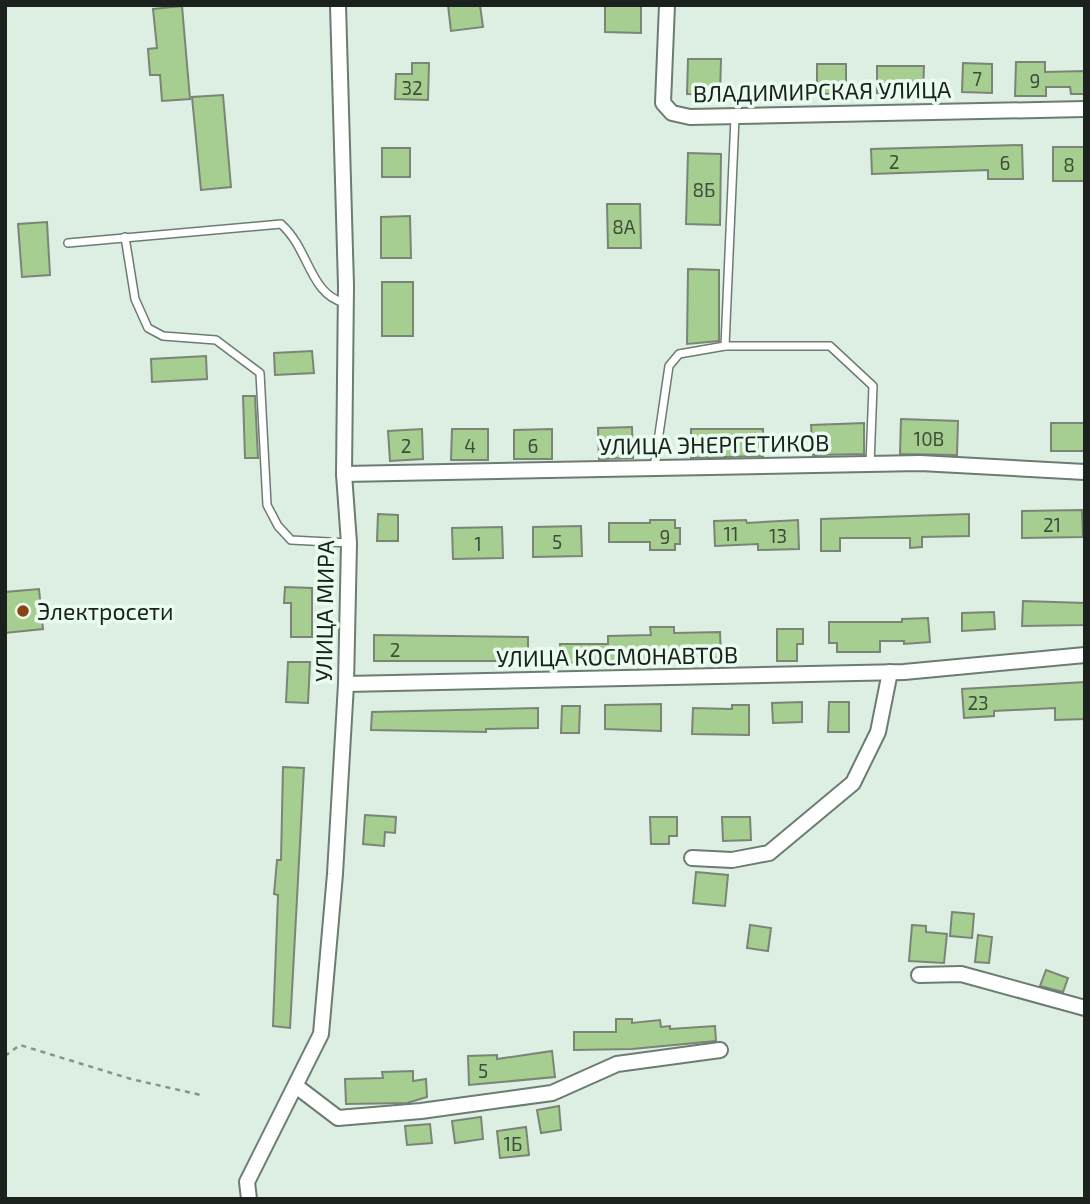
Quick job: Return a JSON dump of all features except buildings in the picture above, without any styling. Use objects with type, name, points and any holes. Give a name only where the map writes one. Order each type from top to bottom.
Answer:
[{"type":"street","name":"УЛИЦА МИРА","points":[[249,1199],[247,1182],[321,1034],[346,684],[349,543],[344,474],[346,303],[338,5]]},
{"type":"street","name":"ВЛАДИМИРСКАЯ УЛИЦА","points":[[667,5],[663,103],[672,113],[690,117],[1085,109]]},
{"type":"street","name":"УЛИЦА ЭНЕРГЕТИКОВ","points":[[344,474],[920,463],[1085,472]]},
{"type":"street","name":"УЛИЦА КОСМОНАВТОВ","points":[[346,684],[890,672],[1085,655]]},
{"type":"street","points":[[692,858],[732,860],[769,853],[853,783],[878,732],[890,672]]},
{"type":"street","points":[[919,975],[961,974],[1085,1007]]},
{"type":"street","points":[[296,1086],[338,1118],[421,1111],[552,1093],[617,1064],[720,1050]]},
{"type":"lane","points":[[725,346],[735,116]]},
{"type":"lane","points":[[68,243],[281,224],[295,236],[322,291],[330,299],[346,303]]},
{"type":"lane","points":[[125,237],[135,299],[148,328],[163,336],[216,340],[260,373],[267,505],[278,526],[290,540],[349,543]]},
{"type":"lane","points":[[654,468],[669,366],[679,354],[725,346],[830,346],[873,386],[870,464]]},
{"type":"path","points":[[5,1056],[20,1045],[131,1079],[201,1095]]},
{"type":"place","name":"Электросети","points":[[23,611]]}]
